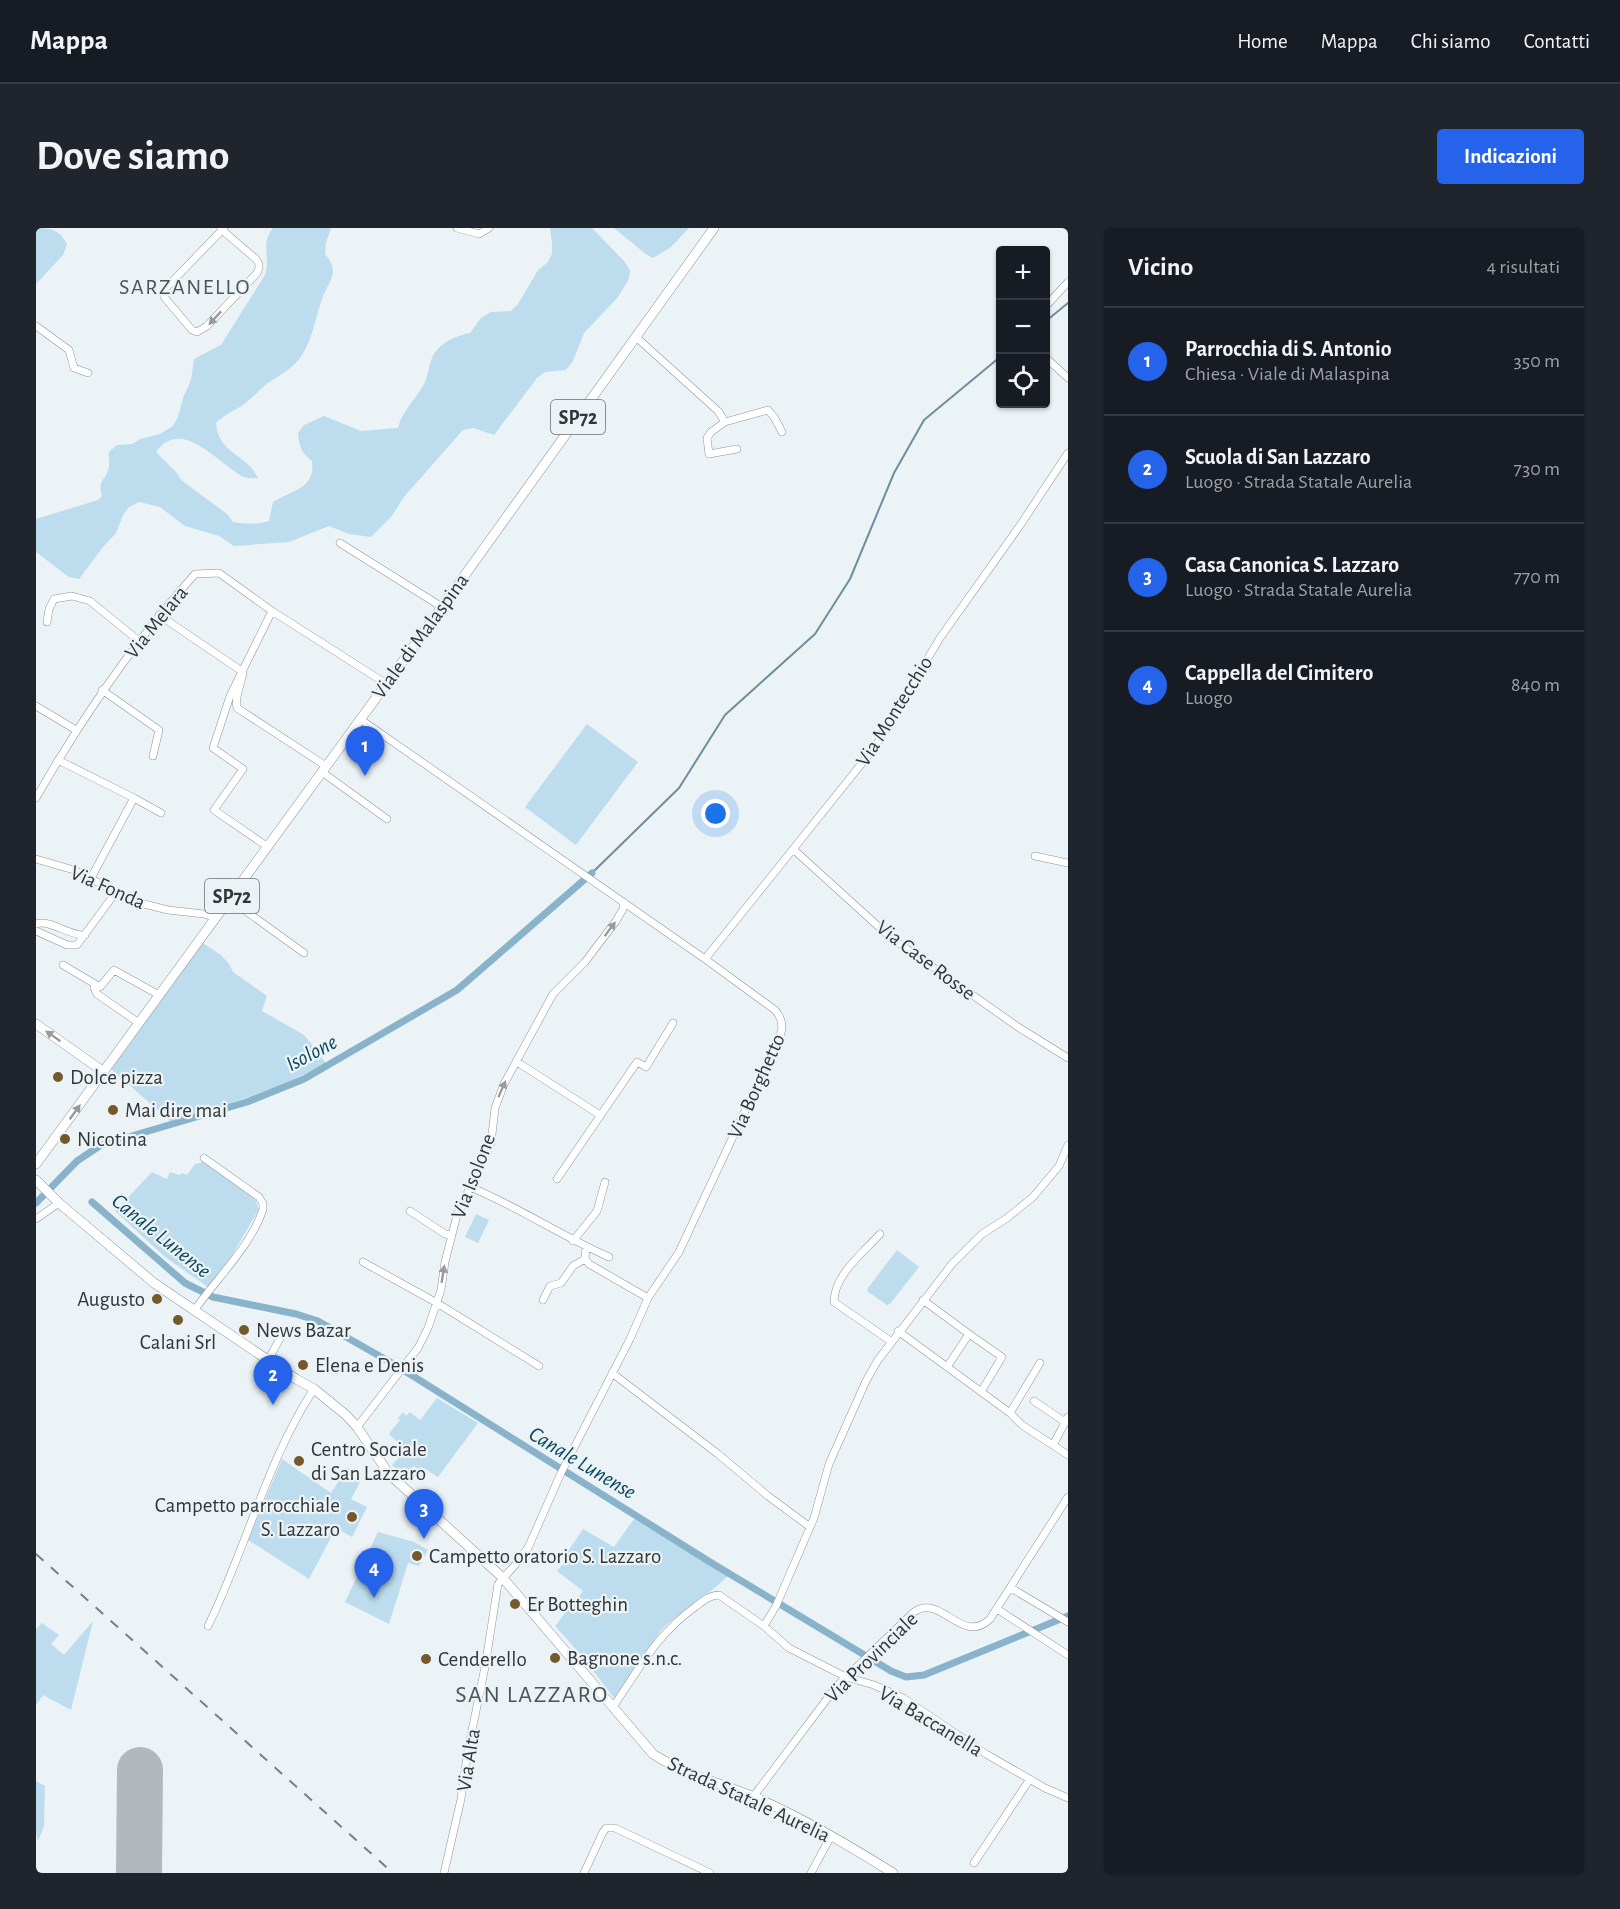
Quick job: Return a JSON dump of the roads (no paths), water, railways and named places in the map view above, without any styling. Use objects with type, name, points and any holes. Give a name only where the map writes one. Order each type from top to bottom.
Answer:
[{"type":"main road","name":"Viale di Malaspina","points":[[104,1072],[714,228]]},
{"type":"main road","points":[[36,1024],[104,1072]]},
{"type":"main road","name":"SP72","points":[[38,1162],[104,1072]]},
{"type":"main road","name":"Strada Statale Aurelia","points":[[36,1180],[153,1283],[333,1403],[357,1427],[389,1474],[502,1577],[653,1754],[672,1766],[753,1797],[831,1836],[893,1873]]},
{"type":"street","points":[[457,228],[479,234],[489,228]]},
{"type":"street","points":[[222,229],[259,263],[259,268],[257,273],[207,326],[197,332],[192,330],[165,298],[165,289],[222,229]]},
{"type":"street","points":[[1050,302],[1068,282]]},
{"type":"street","points":[[36,326],[69,350],[74,368],[88,373]]},
{"type":"street","points":[[636,337],[718,411],[725,422]]},
{"type":"street","points":[[1050,362],[1068,378]]},
{"type":"street","points":[[737,449],[711,456],[706,438],[725,422],[768,410],[782,432]]},
{"type":"street","name":"Via Montecchio","points":[[705,958],[875,747],[940,638],[1068,453]]},
{"type":"street","points":[[340,543],[442,607]]},
{"type":"street","name":"Via Melara","points":[[36,798],[102,690],[159,615],[195,574],[219,573],[272,611],[386,683]]},
{"type":"street","points":[[47,622],[49,609],[54,599],[72,596],[90,601],[139,641]]},
{"type":"street","points":[[268,847],[214,810],[243,769],[213,748],[230,696],[272,611]]},
{"type":"street","points":[[159,615],[243,672]]},
{"type":"street","points":[[243,672],[235,702],[237,708],[324,769],[387,819]]},
{"type":"street","points":[[102,690],[159,730],[153,756]]},
{"type":"street","points":[[36,706],[76,730]]},
{"type":"street","name":"Via Borghetto","points":[[360,719],[705,958],[775,1010],[780,1017],[783,1029],[684,1242],[648,1298],[563,1470],[528,1548],[502,1577]]},
{"type":"street","points":[[58,760],[161,813]]},
{"type":"street","points":[[91,878],[134,798]]},
{"type":"street","name":"Via Case Rosse","points":[[793,849],[890,937],[1018,1027],[1068,1058]]},
{"type":"street","points":[[1035,856],[1068,863]]},
{"type":"street","name":"Via Fonda","points":[[36,860],[74,870],[148,906],[204,914],[216,918]]},
{"type":"street","points":[[36,932],[73,946],[77,945],[116,892]]},
{"type":"street","points":[[230,899],[304,953]]},
{"type":"street","name":"Via Isolone","points":[[357,1427],[418,1348],[428,1328],[437,1302],[457,1215],[491,1143],[498,1098],[504,1084],[553,994],[585,962],[616,921],[624,902]]},
{"type":"street","points":[[36,924],[42,922],[76,935],[85,934]]},
{"type":"street","points":[[63,964],[100,987],[114,970],[159,995]]},
{"type":"street","points":[[96,985],[94,988],[97,994],[139,1023]]},
{"type":"street","points":[[557,1179],[637,1062],[646,1067],[673,1023]]},
{"type":"street","points":[[517,1062],[600,1115]]},
{"type":"street","points":[[613,1707],[657,1641],[671,1626],[711,1596],[716,1594],[725,1597],[764,1626],[778,1603],[810,1527],[834,1453],[866,1381],[878,1360],[952,1263],[982,1234],[1033,1197],[1059,1166],[1068,1145]]},
{"type":"street","points":[[194,1311],[220,1280],[246,1242],[263,1209],[259,1197],[204,1158]]},
{"type":"street","points":[[573,1241],[597,1211],[605,1182]]},
{"type":"street","points":[[470,1187],[573,1241],[609,1257]]},
{"type":"street","points":[[36,1219],[45,1215],[58,1201]]},
{"type":"street","points":[[410,1211],[445,1234],[451,1235]]},
{"type":"street","points":[[880,1234],[838,1281],[834,1291],[834,1302],[892,1342]]},
{"type":"street","points":[[586,1247],[585,1259],[589,1264],[648,1298]]},
{"type":"street","points":[[543,1300],[550,1286],[561,1283],[573,1266],[585,1259]]},
{"type":"street","points":[[363,1262],[437,1302],[539,1366]]},
{"type":"street","points":[[922,1300],[1002,1357],[981,1392]]},
{"type":"street","points":[[898,1331],[1010,1413],[1022,1425],[1068,1455]]},
{"type":"street","points":[[946,1367],[969,1334]]},
{"type":"street","points":[[268,1360],[282,1335]]},
{"type":"street","points":[[1010,1413],[1040,1363]]},
{"type":"street","points":[[612,1373],[810,1527]]},
{"type":"street","points":[[208,1626],[220,1602],[279,1456],[303,1406],[315,1389]]},
{"type":"street","points":[[1034,1401],[1066,1420],[1053,1446]]},
{"type":"street","name":"Via Provinciale","points":[[753,1797],[807,1724],[846,1677],[914,1612],[921,1607],[932,1608],[962,1625],[978,1628],[990,1619],[1068,1497]]},
{"type":"street","name":"Via Alta","points":[[444,1873],[461,1799],[492,1625],[494,1600],[502,1577]]},
{"type":"street","points":[[1011,1588],[1068,1622]]},
{"type":"street","points":[[997,1609],[1068,1655]]},
{"type":"street","name":"Via Baccanella","points":[[764,1626],[789,1648],[846,1677],[874,1685],[903,1698],[986,1754],[1068,1798]]},
{"type":"street","points":[[974,1863],[1030,1779]]},
{"type":"street","points":[[584,1873],[603,1832],[610,1827],[710,1873]]},
{"type":"street","points":[[811,1873],[831,1836]]},
{"type":"waterway","points":[[1050,318],[1068,303]]},
{"type":"waterway","points":[[592,873],[679,788],[725,715],[815,634],[850,579],[894,473],[924,420],[996,360]]},
{"type":"waterway","name":"Isolone","points":[[36,1203],[77,1161],[101,1145],[247,1102],[304,1079],[457,990],[592,873]]},
{"type":"waterway","name":"Canale Lunense","points":[[92,1202],[185,1283],[213,1297],[296,1314],[318,1321],[397,1366],[710,1562],[891,1671],[906,1677],[924,1675],[1068,1616]]},
{"type":"railway","points":[[36,1554],[393,1873]]},
{"type":"place","name":"Parrocchia di S. Antonio","points":[[365,776]]},
{"type":"place","name":"Dolce pizza","points":[[58,1077]]},
{"type":"place","name":"Mai dire mai","points":[[113,1110]]},
{"type":"place","name":"Nicotina","points":[[65,1139]]},
{"type":"place","name":"Augusto","points":[[157,1299]]},
{"type":"place","name":"Calani Srl","points":[[178,1320]]},
{"type":"place","name":"News Bazar","points":[[244,1330]]},
{"type":"place","name":"Elena e Denis","points":[[303,1365]]},
{"type":"place","name":"Scuola di San Lazzaro","points":[[273,1405]]},
{"type":"place","name":"Centro Sociale di San Lazzaro","points":[[299,1461]]},
{"type":"place","name":"Campetto parrocchiale S. Lazzaro","points":[[352,1517]]},
{"type":"place","name":"Casa Canonica S. Lazzaro","points":[[424,1539]]},
{"type":"place","name":"Campetto oratorio S. Lazzaro","points":[[417,1556]]},
{"type":"place","name":"Cappella del Cimitero","points":[[374,1598]]},
{"type":"place","name":"Er Botteghin","points":[[515,1604]]},
{"type":"place","name":"Bagnone s.n.c.","points":[[555,1658]]},
{"type":"place","name":"Cenderello","points":[[426,1659]]},
{"type":"district","name":"SARZANELLO","points":[[185,286]]},
{"type":"district","name":"SAN LAZZARO","points":[[532,1694]]}]
